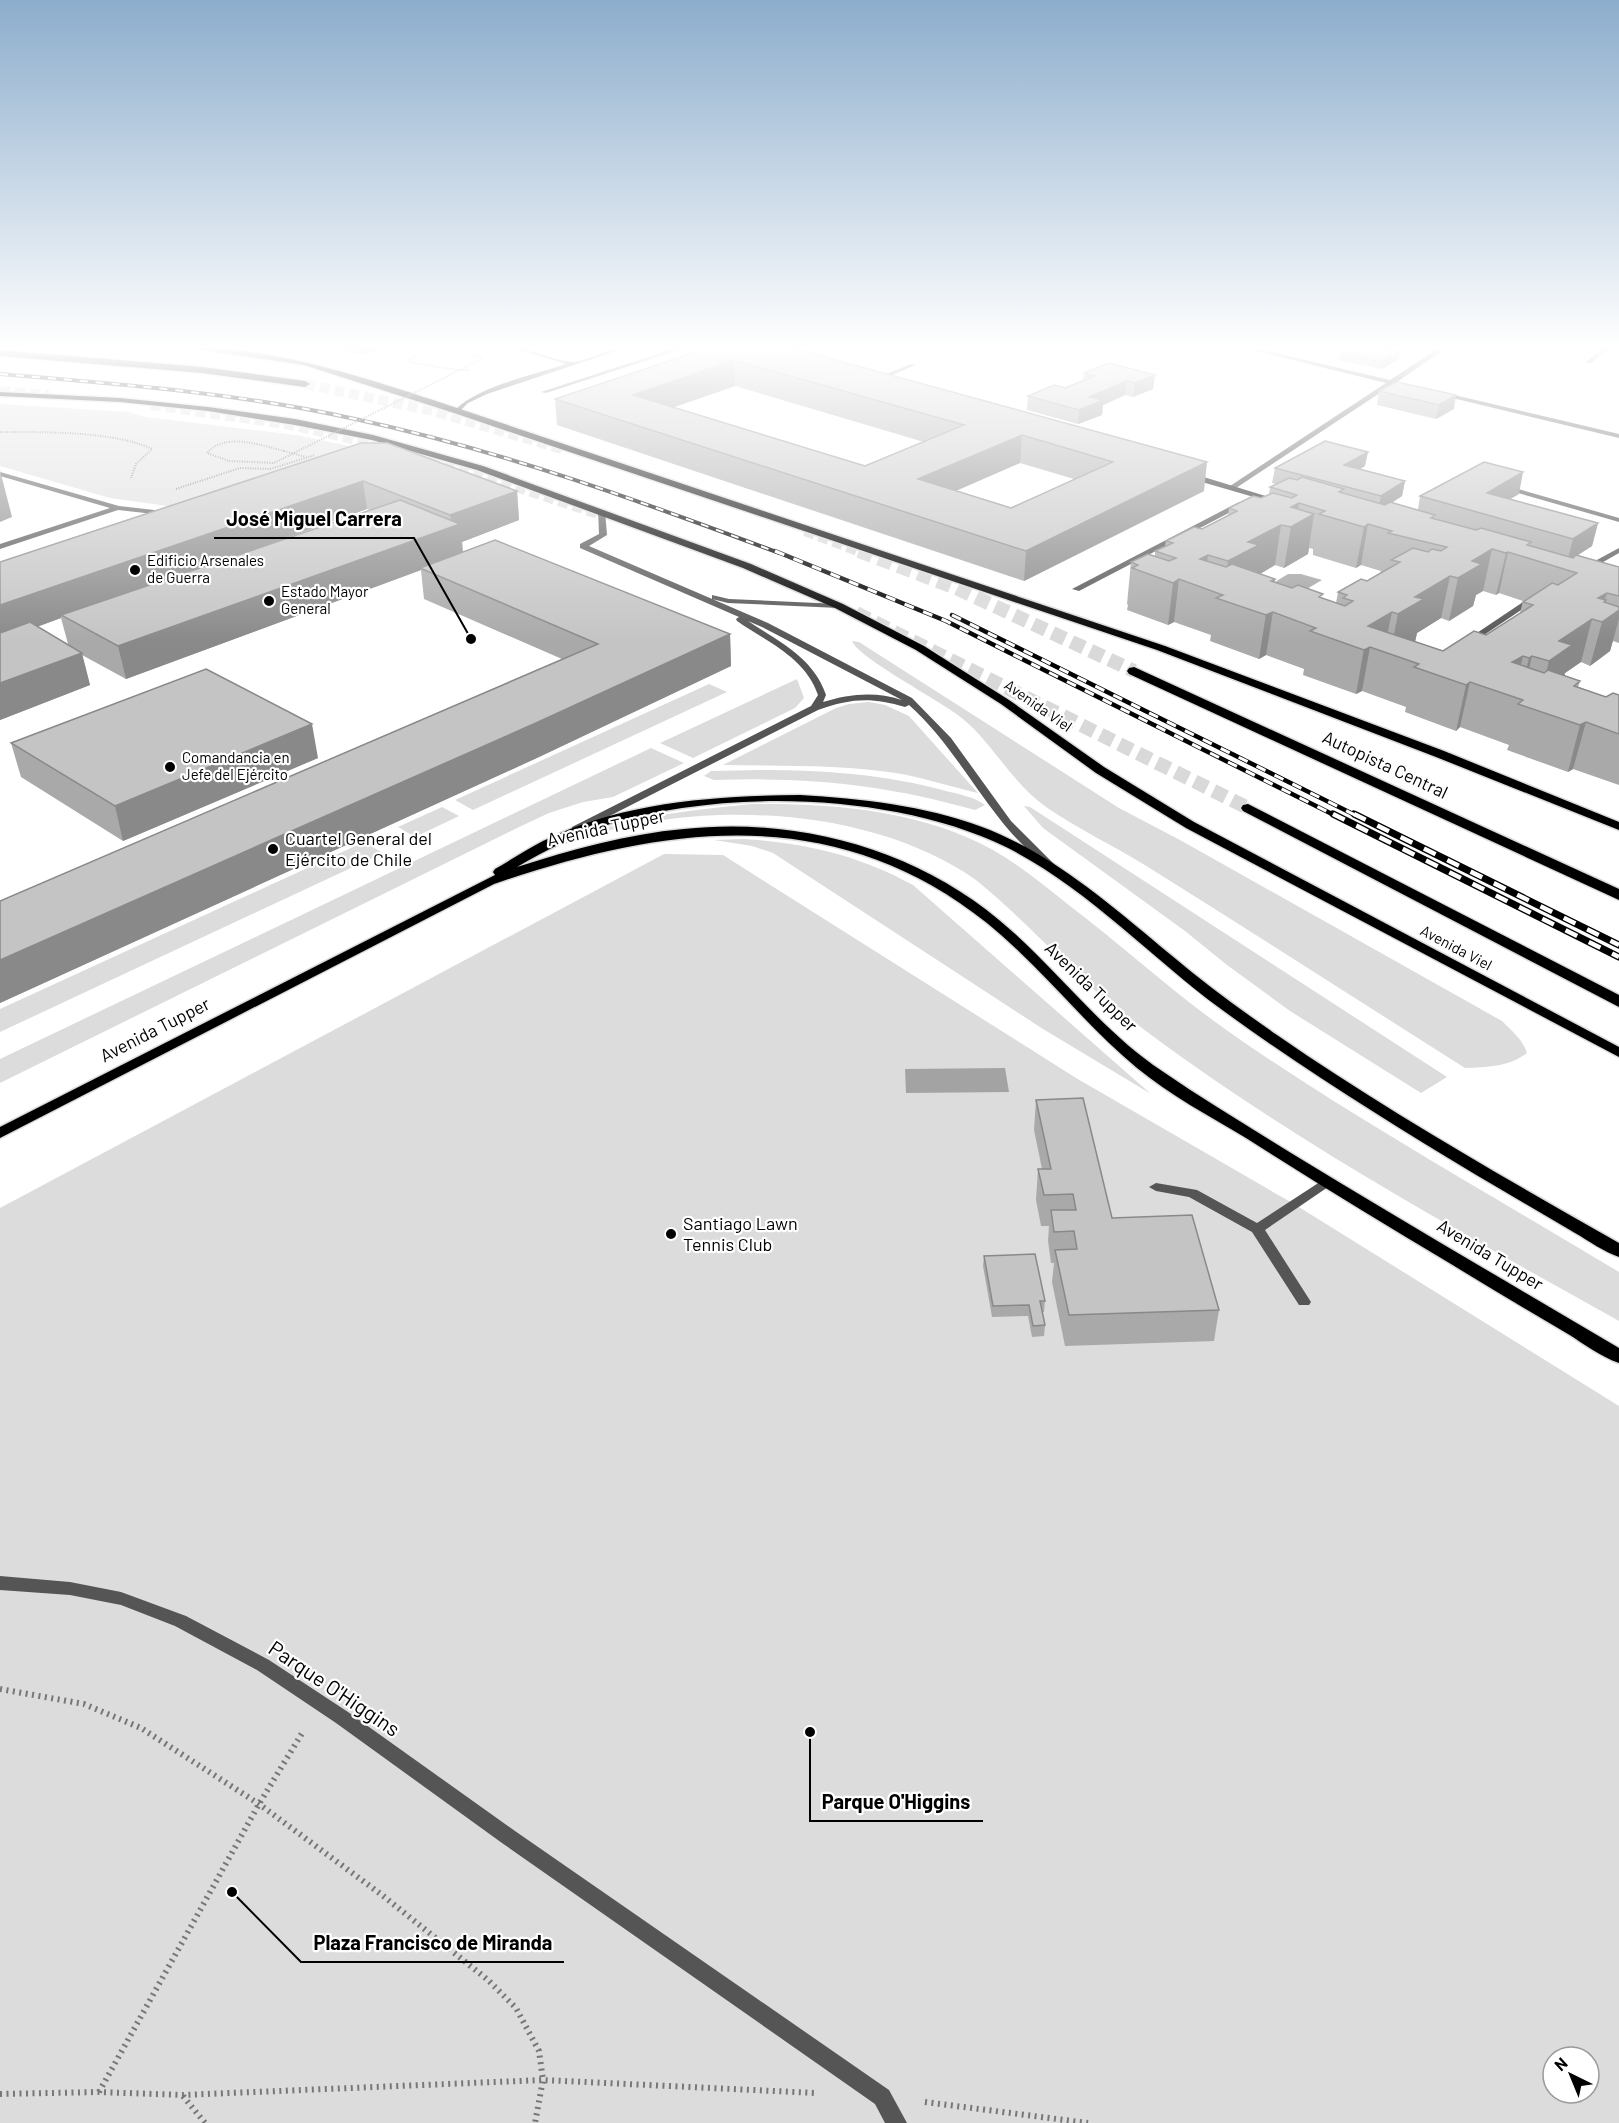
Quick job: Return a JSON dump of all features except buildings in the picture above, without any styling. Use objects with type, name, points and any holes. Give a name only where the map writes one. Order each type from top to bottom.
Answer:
[{"type":"highway","name":"Autopista Central","points":[[1134,671],[1619,895]]},
{"type":"highway","points":[[1248,808],[1619,1002]]},
{"type":"main road","name":"Avenida Viel","points":[[398,445],[471,465],[601,511],[747,566],[839,606],[910,642],[963,674],[1100,770],[1190,825],[1619,1053]]},
{"type":"main road","points":[[558,445],[1161,648],[1440,754],[1619,826]]},
{"type":"main road","name":"Avenida Tupper","points":[[489,881],[513,863],[547,843],[608,822],[679,807],[764,798],[823,799],[903,809],[959,823],[1021,849],[1055,871],[1226,1006],[1420,1136],[1619,1251]]},
{"type":"main road","name":"Avenida Tupper","points":[[0,1133],[489,881],[553,859],[642,838],[685,833],[762,832],[846,844],[885,856],[959,894],[986,916],[1075,1005],[1148,1069],[1326,1182],[1619,1356]]},
{"type":"street","points":[[1233,488],[1297,445]]},
{"type":"street","points":[[389,451],[410,448]]},
{"type":"street","points":[[0,474],[118,508],[176,514],[157,523]]},
{"type":"street","points":[[1188,475],[1292,505]]},
{"type":"street","points":[[1498,485],[1619,520]]},
{"type":"street","points":[[1076,589],[1259,495]]},
{"type":"street","points":[[0,547],[118,508]]},
{"type":"street","points":[[601,511],[603,535],[583,546],[685,589],[821,653],[903,697],[922,712],[981,784],[1003,818],[1055,871]]},
{"type":"street","points":[[1574,575],[1619,550]]},
{"type":"street","points":[[685,589],[728,601],[839,606]]},
{"type":"street","points":[[1456,649],[1545,592]]},
{"type":"street","points":[[724,608],[807,667],[821,689],[822,695],[815,708]]},
{"type":"street","points":[[547,843],[815,708],[856,696],[894,701],[922,712]]},
{"type":"street","points":[[1257,1229],[1326,1182]]},
{"type":"street","points":[[1156,1187],[1192,1194],[1215,1204],[1257,1229],[1304,1302]]},
{"type":"street","name":"Parque O'Higgins","points":[[0,1583],[82,1588],[137,1604],[179,1621],[226,1645],[320,1704],[610,1911],[882,2097],[897,2123]]},
{"type":"path","points":[[131,478],[136,464],[152,449],[148,445]]},
{"type":"path","points":[[218,445],[207,453],[218,458],[263,464],[274,463],[310,445]]},
{"type":"path","points":[[256,445],[307,458]]},
{"type":"path","points":[[173,490],[240,468],[270,469],[318,454]]},
{"type":"path","points":[[0,1689],[84,1704],[141,1728],[259,1803],[382,1895],[488,1980],[516,2008],[539,2051],[543,2080],[535,2123]]},
{"type":"path","points":[[99,2092],[259,1803],[320,1704]]},
{"type":"path","points":[[0,2094],[99,2092],[182,2095],[543,2080]]},
{"type":"path","points":[[182,2095],[205,2123]]},
{"type":"shaded area","points":[[0,445],[345,445],[359,448],[182,508],[110,498],[0,466]]},
{"type":"shaded area","points":[[1288,574],[1301,574],[1322,580],[1300,593],[1265,588]]},
{"type":"shaded area","points":[[852,641],[859,642],[1119,808],[1502,1021],[1520,1040],[1527,1053],[1505,1064],[1465,1068],[1148,867],[1046,807],[1023,786],[963,719],[869,658]]},
{"type":"shaded area","points":[[797,679],[804,698],[795,708],[693,758],[660,743]]},
{"type":"shaded area","points":[[709,684],[727,692],[473,810],[455,800]]},
{"type":"shaded area","points":[[869,702],[885,705],[909,716],[978,793],[911,776],[880,771],[813,766],[723,765],[836,708]]},
{"type":"shaded area","points":[[651,748],[684,763],[613,797],[583,802],[549,813],[0,1083],[0,1059]]},
{"type":"shaded area","points":[[711,771],[830,772],[876,777],[923,785],[961,795],[985,805],[975,810],[909,794],[846,784],[749,779],[714,780],[704,776]]},
{"type":"shaded area","points":[[753,804],[814,805],[876,812],[936,826],[965,836],[993,850],[1042,884],[1211,1019],[1279,1066],[1375,1127],[1619,1272],[1619,1321],[1364,1176],[1240,1097],[1121,1012],[976,880],[932,854],[883,835],[830,823],[774,816],[719,815],[664,820],[611,830],[563,845],[559,844],[582,835],[654,816]]},
{"type":"shaded area","points":[[1024,806],[1030,807],[1447,1077],[1421,1093],[1290,1011],[1043,828]]},
{"type":"shaded area","points":[[442,807],[459,816],[415,837],[398,827]]},
{"type":"shaded area","points":[[744,839],[810,847],[831,852],[872,866],[913,885],[1151,1094],[1043,1029],[773,853],[752,846],[714,840]]},
{"type":"shaded area","points":[[364,842],[383,853],[0,1032],[0,1009]]},
{"type":"shaded area","points":[[664,854],[723,855],[1076,1078],[1294,1204],[1619,1406],[1619,2123],[0,2123],[0,1208]]},
{"type":"shaded area","points":[[1005,1068],[1009,1092],[906,1093],[905,1069]]},
{"type":"tunnel","points":[[378,445],[420,455],[604,516]]},
{"type":"tunnel","points":[[549,445],[562,449]]},
{"type":"tunnel","points":[[805,531],[863,553]]},
{"type":"tunnel","points":[[859,551],[956,588],[1134,671]]},
{"type":"tunnel","points":[[856,613],[1248,808]]},
{"type":"railway","points":[[459,445],[569,478],[779,553]]},
{"type":"railway","points":[[775,551],[946,621],[1336,816]]},
{"type":"railway","points":[[952,615],[1357,816]]},
{"type":"railway","points":[[1333,814],[1619,957]]},
{"type":"railway","points":[[1354,814],[1619,945]]},
{"type":"place","name":"Edificio Arsenales de Guerra","points":[[135,570]]},
{"type":"place","name":"Estado Mayor General","points":[[269,601]]},
{"type":"place","name":"José Miguel Carrera","points":[[471,639]]},
{"type":"place","name":"Comandancia en Jefe del Ejército","points":[[170,767]]},
{"type":"place","name":"Cuartel General del Ejército de Chile","points":[[273,849]]},
{"type":"place","name":"Santiago Lawn Tennis Club","points":[[671,1234]]},
{"type":"place","name":"Parque O'Higgins","points":[[810,1732]]},
{"type":"place","name":"Plaza Francisco de Miranda","points":[[232,1892]]}]
